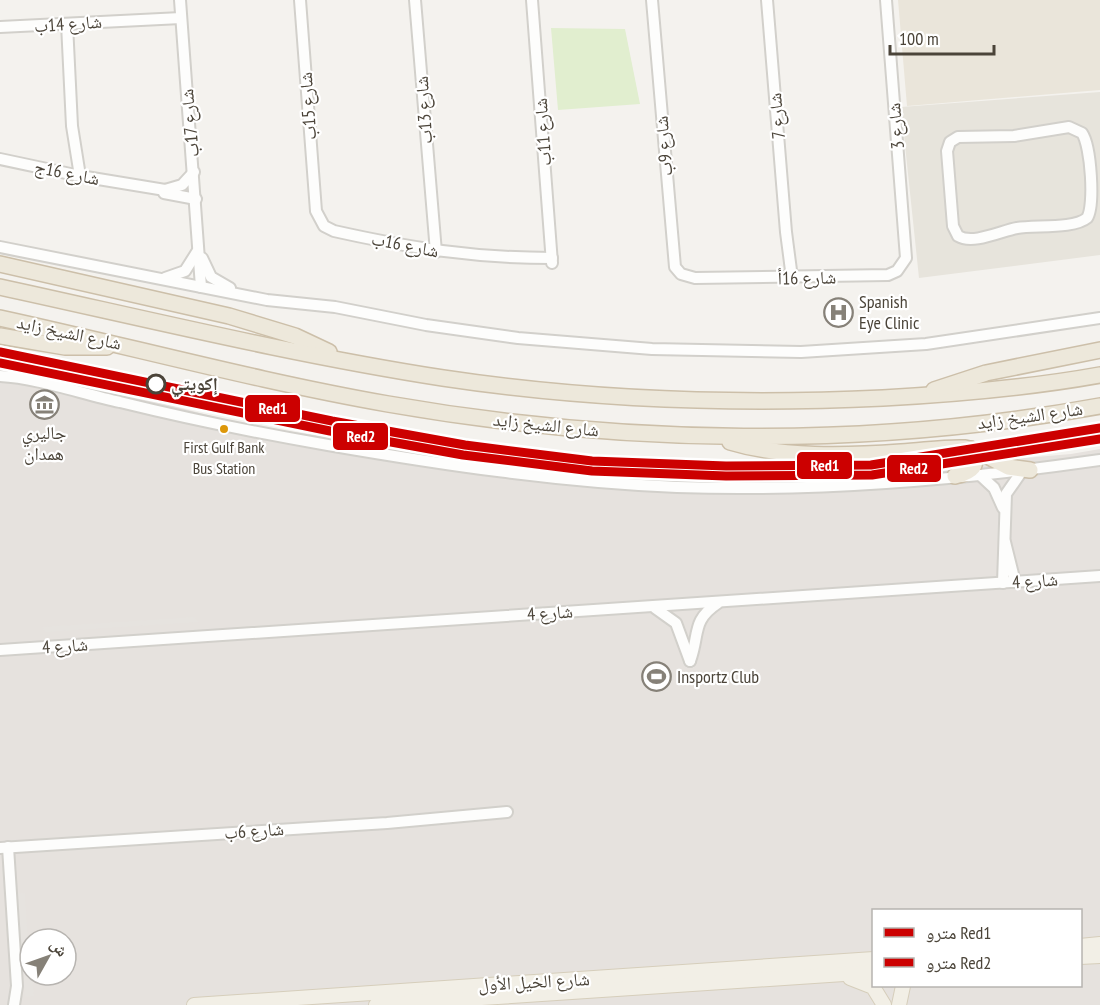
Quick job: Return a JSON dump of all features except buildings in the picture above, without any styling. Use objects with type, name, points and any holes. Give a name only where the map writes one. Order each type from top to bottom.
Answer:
[{"type":"highway","points":[[0,264],[229,316],[295,336],[341,360]]},
{"type":"highway","name":"شارع الشيخ زايد","points":[[0,287],[341,360],[491,385],[632,398],[773,402],[923,396],[1023,387],[1100,375]]},
{"type":"highway","name":"شارع الشيخ زايد","points":[[0,318],[321,391],[442,413],[607,432],[719,437],[925,428],[1007,420],[1100,406]]},
{"type":"highway","points":[[0,336],[65,347],[124,345]]},
{"type":"highway","points":[[923,396],[941,387],[986,374],[1100,350]]},
{"type":"highway","points":[[719,437],[754,448],[819,453],[971,449],[1008,467],[1026,470]]},
{"type":"highway","points":[[955,476],[969,472],[974,467],[976,459],[971,449]]},
{"type":"main road","points":[[1082,946],[1100,944]]},
{"type":"main road","points":[[1082,957],[1100,956]]},
{"type":"main road","name":"شارع الخيل الأول","points":[[194,1005],[872,959]]},
{"type":"main road","name":"شارع الخيل الأول","points":[[375,1005],[872,972]]},
{"type":"main road","points":[[833,975],[868,984],[877,991],[884,1005]]},
{"type":"main road","points":[[899,1005],[903,987]]},
{"type":"street","name":"شارع 15ب","points":[[300,0],[316,211]]},
{"type":"street","name":"شارع 13ب","points":[[415,0],[432,220],[432,251]]},
{"type":"street","name":"شارع 11ب","points":[[532,0],[552,261]]},
{"type":"street","name":"شارع 9ب","points":[[652,0],[673,259],[681,274],[695,278]]},
{"type":"street","name":"شارع 7","points":[[767,0],[789,278]]},
{"type":"street","name":"شارع 3","points":[[886,0],[906,253]]},
{"type":"street","name":"شارع 14ب","points":[[3,29],[127,19],[180,9]]},
{"type":"street","name":"شارع 17ب","points":[[180,9],[201,287]]},
{"type":"street","points":[[64,24],[76,175]]},
{"type":"street","points":[[1073,128],[1080,131],[1086,139],[1095,192],[1089,215],[1080,223],[1024,227],[964,239],[956,233],[953,226],[947,148],[950,142],[958,137],[1014,136],[1073,128]]},
{"type":"street","name":"شارع 16ج","points":[[0,159],[196,199]]},
{"type":"street","name":"شارع 16ج","points":[[134,186],[171,190],[182,185],[194,172]]},
{"type":"street","name":"شارع 16ب","points":[[316,211],[321,223],[330,230],[432,251],[552,261]]},
{"type":"street","name":"شارع 17ب","points":[[199,246],[205,268],[214,280],[258,299]]},
{"type":"street","points":[[159,279],[176,276],[185,271],[199,246]]},
{"type":"street","points":[[0,247],[258,299],[335,307],[426,325],[560,343],[726,352],[808,352],[930,343],[1100,318]]},
{"type":"street","name":"شارع 16أ","points":[[695,278],[888,275],[901,267],[906,253]]},
{"type":"street","points":[[0,370],[13,377]]},
{"type":"street","points":[[0,376],[13,377],[209,423],[458,467],[630,484],[720,487],[829,485],[980,475],[1100,460]]},
{"type":"street","points":[[1003,583],[1004,513],[1009,487],[1026,470]]},
{"type":"street","points":[[980,475],[997,492],[1004,513]]},
{"type":"street","points":[[1005,542],[1015,582]]},
{"type":"street","name":"شارع 4","points":[[0,650],[1100,576]]},
{"type":"street","points":[[652,607],[667,614],[676,624],[690,661],[698,622],[705,612],[720,602]]},
{"type":"street","name":"شارع 6ب","points":[[4,847],[387,823],[507,812]]},
{"type":"street","points":[[4,847],[17,986],[14,1005]]},
{"type":"shaded area","points":[[898,0],[1100,0],[1100,90],[907,106]]},
{"type":"shaded area","points":[[1100,92],[1100,255],[919,278],[901,107]]},
{"type":"shaded area","points":[[0,362],[251,426],[486,459],[639,471],[846,473],[1071,454],[1100,449],[1100,1005],[0,1005]]},
{"type":"shaded area","points":[[195,617],[199,622],[45,632],[42,627]]},
{"type":"shaded area","points":[[25,893],[27,927],[18,927],[18,931],[14,894]]},
{"type":"shaded area","points":[[24,987],[33,987],[34,996],[25,997]]},
{"type":"green space","points":[[551,28],[625,29],[640,104],[558,110]]},
{"type":"metro line","name":"Red1","points":[[0,352],[332,421],[465,445],[592,461],[726,466],[871,465],[1100,428]]},
{"type":"metro line","name":"Red2","points":[[0,363],[330,431],[463,455],[592,471],[726,476],[872,475],[1100,439]]},
{"type":"place","name":"Spanish Eye Clinic","points":[[838,312]]},
{"type":"place","name":"إكويتي","points":[[156,384]]},
{"type":"place","name":"جاليري همدان","points":[[44,404]]},
{"type":"place","name":"First Gulf Bank Bus Station","points":[[224,429]]},
{"type":"place","name":"Insportz Club","points":[[656,677]]}]
